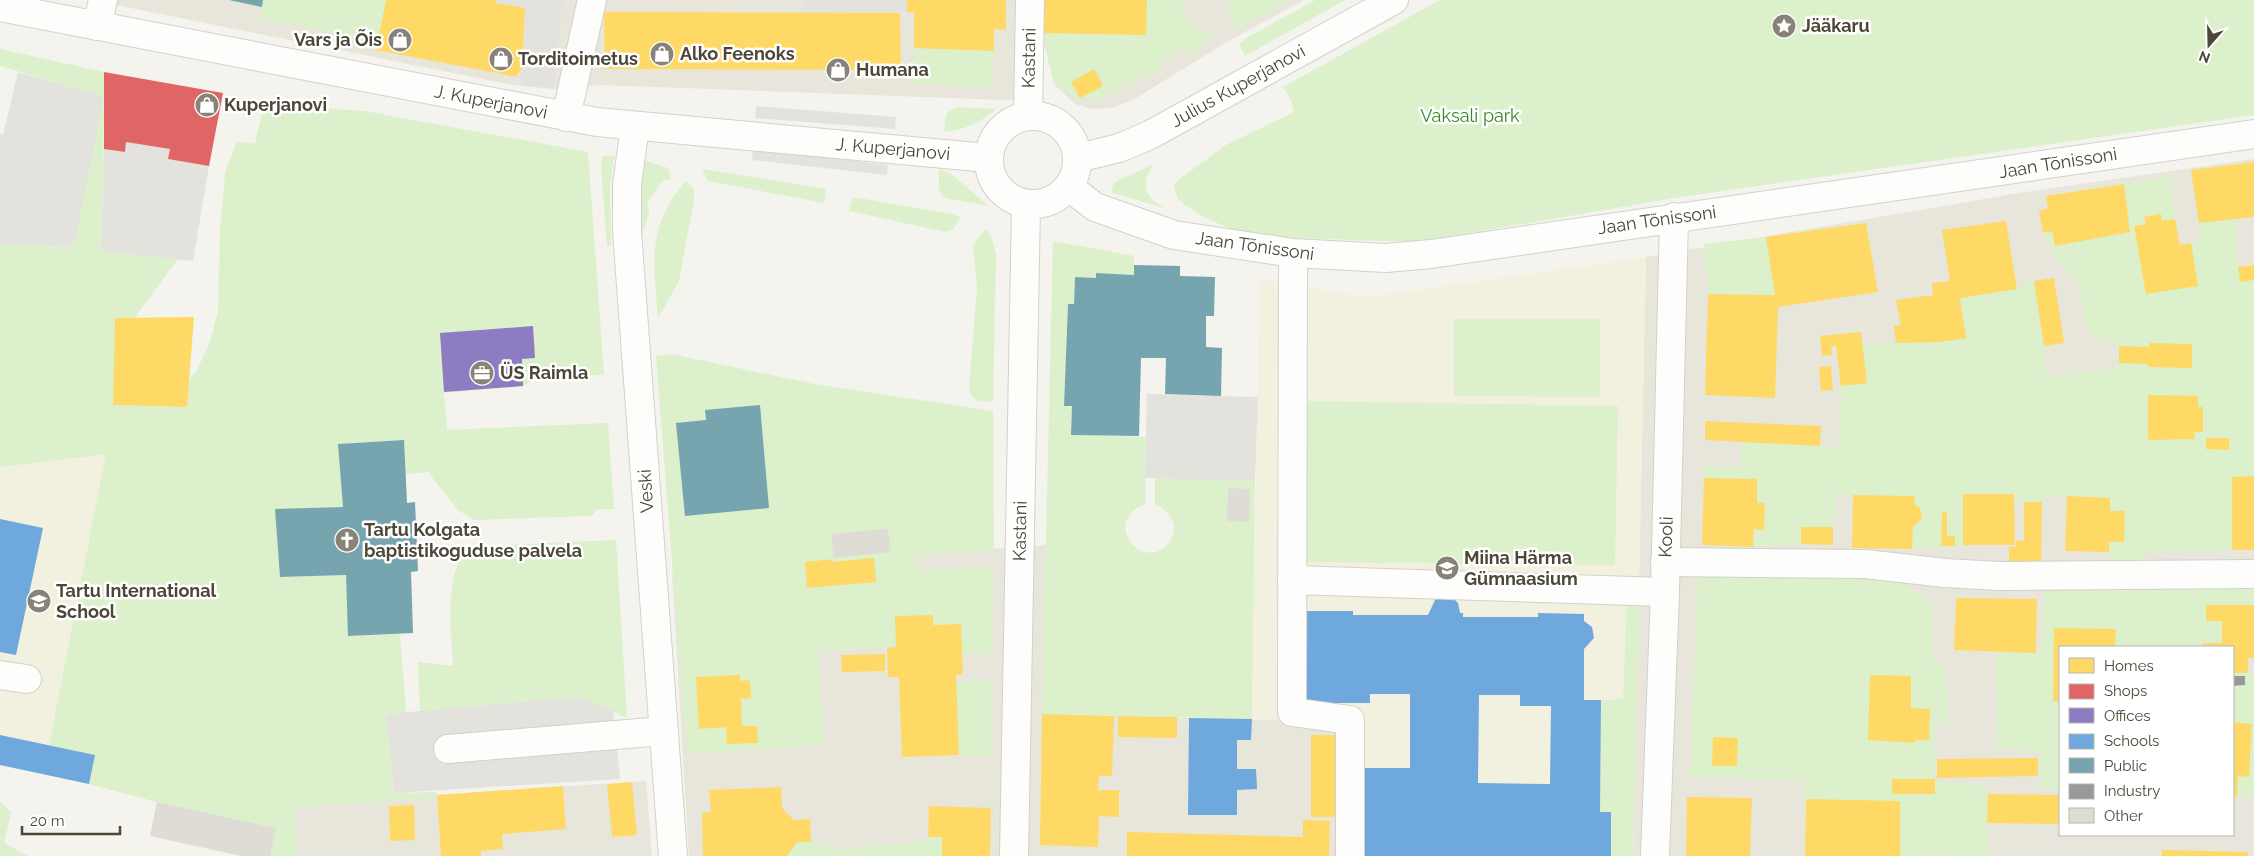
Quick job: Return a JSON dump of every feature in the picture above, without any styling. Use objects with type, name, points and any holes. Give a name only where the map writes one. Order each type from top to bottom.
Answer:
[{"type":"street","points":[[566,117],[592,0]]},
{"type":"street","name":"Kastani","points":[[1028,116],[1030,0]]},
{"type":"street","name":"Julius Kuperjanovi","points":[[1078,158],[1119,148],[1150,135],[1394,0]]},
{"type":"street","name":"J. Kuperjanovi","points":[[0,7],[100,13],[566,117],[635,126],[988,158]]},
{"type":"street","points":[[1028,116],[1041,116],[1055,122],[1066,131],[1074,145],[1078,158],[1074,177],[1068,187],[1047,203],[1026,205],[1010,199],[995,185],[988,168],[988,158],[992,142],[1001,129],[1012,121],[1028,116]]},
{"type":"street","name":"Veski","points":[[635,126],[627,185],[627,231],[673,856]]},
{"type":"street","name":"Jaan Tõnissoni","points":[[1068,187],[1095,207],[1174,235],[1293,253],[1386,258],[1422,255],[2254,134]]},
{"type":"street","name":"Kastani","points":[[1014,856],[1026,205]]},
{"type":"street","name":"Kooli","points":[[1655,856],[1665,592],[1674,217]]},
{"type":"street","points":[[1293,253],[1292,712],[1350,720],[1350,856]]},
{"type":"street","points":[[1665,562],[1865,564],[1944,573],[1999,576],[2254,574]]},
{"type":"street","points":[[1292,580],[1665,592]]},
{"type":"street","points":[[0,675],[27,680]]},
{"type":"street","points":[[448,749],[663,731]]},
{"type":"shaded area","points":[[91,0],[1030,0],[1029,101],[600,85],[554,89],[513,85]]},
{"type":"shaded area","points":[[479,0],[562,0],[554,89],[521,85],[525,8]]},
{"type":"shaded area","points":[[804,0],[907,0],[907,12],[803,13]]},
{"type":"shaded area","points":[[1042,0],[1304,0],[1227,42],[1131,101],[1111,108],[1092,109],[1075,104],[1054,84],[1042,33]]},
{"type":"shaded area","points":[[18,72],[104,96],[75,242],[68,247],[0,244],[0,134],[3,135]]},
{"type":"shaded area","points":[[756,106],[896,117],[895,129],[755,118]]},
{"type":"shaded area","points":[[126,142],[170,149],[169,159],[209,166],[193,261],[101,251],[104,149],[125,152]]},
{"type":"shaded area","points":[[753,149],[888,165],[887,175],[752,160]]},
{"type":"shaded area","points":[[2254,159],[2254,856],[1633,856],[1646,257],[2019,193]]},
{"type":"shaded area","name":"Miina Härma Gümnaasium","points":[[1646,257],[1633,856],[1339,856],[1339,722],[1252,719],[1260,279],[1367,297]]},
{"type":"shaded area","points":[[1147,394],[1258,397],[1255,481],[1145,478]]},
{"type":"shaded area","name":"Tartu International School","points":[[106,453],[49,745],[0,735],[0,467]]},
{"type":"shaded area","points":[[1046,545],[1042,714],[1339,722],[1339,856],[689,856],[672,573]]},
{"type":"shaded area","points":[[576,697],[613,710],[620,779],[394,793],[386,714]]},
{"type":"shaded area","points":[[646,781],[652,856],[297,856],[293,807]]},
{"type":"green space","points":[[263,0],[386,0],[378,42],[260,18]]},
{"type":"green space","points":[[1147,0],[1179,0],[1198,33],[1208,28],[1212,36],[1196,52],[1189,55],[1183,49],[1160,62],[1163,69],[1096,99],[1078,99],[1054,84],[1042,33],[1146,35]]},
{"type":"green space","points":[[1232,0],[1289,0],[1237,29],[1227,11]]},
{"type":"green space","points":[[1315,0],[1345,0],[1245,56],[1239,44],[1243,40]]},
{"type":"green space","name":"Vaksali park","points":[[1440,0],[2254,0],[2254,115],[1681,197],[1416,242],[1296,238],[1235,231],[1206,218],[1178,199],[1174,186],[1177,181],[1226,145],[1294,112],[1291,100],[1283,87]]},
{"type":"green space","points":[[914,48],[994,51],[993,86],[912,85]]},
{"type":"green space","points":[[0,49],[104,72],[104,96],[0,66]]},
{"type":"green space","points":[[104,96],[101,251],[178,259],[134,318],[115,318],[114,405],[187,407],[189,380],[197,370],[210,342],[218,312],[220,232],[225,173],[237,141],[255,144],[264,104],[364,111],[588,152],[604,375],[538,376],[523,386],[444,393],[447,430],[608,423],[614,509],[598,509],[591,516],[474,520],[458,510],[428,472],[405,474],[403,440],[339,444],[343,507],[276,510],[280,577],[346,575],[349,636],[400,634],[406,712],[386,714],[394,793],[437,792],[437,795],[421,799],[294,807],[297,856],[270,856],[276,828],[157,802],[89,784],[95,755],[49,745],[106,454],[0,467],[0,244],[68,247]]},
{"type":"green space","points":[[956,107],[996,109],[972,125],[944,132],[946,114]]},
{"type":"green space","points":[[614,156],[610,186],[611,246],[607,246],[601,166],[602,158]]},
{"type":"green space","points":[[642,160],[668,168],[671,179],[662,181],[647,203],[649,213],[638,248]]},
{"type":"green space","points":[[1154,164],[1146,178],[1147,191],[1154,201],[1167,209],[1113,193],[1111,189],[1115,182]]},
{"type":"green space","points":[[702,169],[826,189],[824,203],[708,181]]},
{"type":"green space","points":[[939,169],[951,174],[989,206],[945,198],[939,191]]},
{"type":"green space","points":[[2169,176],[2180,245],[2202,241],[2199,223],[2235,219],[2240,282],[2254,280],[2254,476],[2232,477],[2232,550],[2145,551],[2145,563],[2109,563],[2110,498],[2045,496],[2045,501],[2042,502],[2015,502],[2014,494],[1963,494],[1963,545],[1912,549],[1854,495],[1836,493],[1833,527],[1801,527],[1801,544],[1753,547],[1757,479],[1704,478],[1705,466],[1740,469],[1743,442],[1838,447],[1841,386],[1867,383],[1862,344],[1941,342],[1966,338],[1960,298],[2017,289],[2034,281],[2044,346],[2045,375],[2059,376],[2072,374],[2080,370],[2096,372],[2111,369],[2119,363],[2119,346],[2097,339],[2092,334],[2086,322],[2077,282],[2048,246],[2043,233],[2052,231],[2055,246],[2130,232],[2124,184]]},
{"type":"green space","points":[[686,181],[694,189],[694,199],[679,281],[658,318],[655,262],[659,230],[664,214]]},
{"type":"green space","points":[[853,197],[960,217],[953,230],[946,232],[854,212],[849,210]]},
{"type":"green space","points":[[986,229],[991,237],[996,254],[993,402],[978,401],[972,397],[969,388],[977,288],[973,245]]},
{"type":"green space","points":[[1766,237],[1775,295],[1708,294],[1704,244]]},
{"type":"green space","points":[[1053,241],[1134,256],[1134,275],[1096,273],[1096,278],[1075,277],[1074,304],[1068,304],[1064,405],[1072,406],[1071,435],[1146,437],[1145,504],[1132,512],[1126,521],[1126,532],[1130,541],[1137,548],[1146,552],[1157,552],[1167,545],[1172,537],[1174,527],[1172,519],[1155,504],[1155,478],[1255,481],[1252,719],[1042,714]]},
{"type":"green space","points":[[1454,319],[1600,319],[1600,397],[1454,396]]},
{"type":"green space","points":[[671,354],[814,384],[993,411],[994,549],[914,556],[917,570],[993,568],[992,654],[887,648],[818,650],[824,745],[689,754],[684,715],[656,356]],"holes":[[[874,558],[876,582],[807,588],[805,562],[831,559],[831,562]]]},
{"type":"green space","points":[[1301,401],[1618,406],[1615,565],[1298,562]]},
{"type":"green space","points":[[616,540],[627,718],[576,697],[420,711],[418,662],[453,666],[451,598],[453,579],[458,563],[467,552],[479,546]]},
{"type":"green space","points":[[1698,573],[1895,578],[1932,603],[1933,661],[1946,670],[1947,717],[1944,723],[1934,723],[1935,779],[1987,787],[1988,856],[1945,856],[1932,852],[1921,856],[1805,856],[1805,779],[1690,778]],"holes":[[[1892,779],[1935,779],[1935,794],[1892,794]]]},
{"type":"green space","points":[[2254,582],[2254,605],[2206,605],[2206,621],[2222,621],[2222,643],[2203,643],[2203,646],[2059,646],[2059,788],[2040,788],[2041,751],[1998,749],[1996,652],[2041,652],[2044,588]]},
{"type":"green space","points":[[1639,599],[1633,856],[1611,856],[1611,812],[1600,812],[1601,700],[1623,699],[1627,600]]},
{"type":"green space","points":[[2234,673],[2254,673],[2254,798],[2234,797]]},
{"type":"green space","points":[[991,680],[991,756],[959,755],[956,681]]},
{"type":"green space","points":[[0,802],[11,812],[4,843],[28,856],[0,856]]},
{"type":"green space","points":[[928,837],[942,837],[942,856],[787,856],[797,842],[811,842],[838,850],[924,841]]},
{"type":"building: Homes","points":[[386,0],[495,0],[496,3],[525,8],[522,69],[516,76],[512,76],[376,50]]},
{"type":"building: Homes","points":[[907,0],[1006,0],[1006,30],[994,29],[994,51],[914,48],[914,12],[907,12]]},
{"type":"building: Homes","points":[[1042,0],[1147,0],[1146,35],[1042,33]]},
{"type":"building: Homes","points":[[604,12],[900,13],[901,70],[605,69]]},
{"type":"building: Homes","points":[[1094,69],[1103,86],[1080,98],[1071,82]]},
{"type":"building: Homes","points":[[2254,162],[2254,217],[2199,223],[2191,170]]},
{"type":"building: Homes","points":[[2124,184],[2130,232],[2055,246],[2052,231],[2043,233],[2039,211],[2048,208],[2046,196]]},
{"type":"building: Homes","points":[[2161,214],[2162,221],[2175,219],[2180,245],[2191,243],[2198,286],[2146,294],[2134,226],[2146,224],[2144,217]]},
{"type":"building: Homes","points":[[2006,221],[2017,289],[1960,298],[1966,338],[1941,342],[1896,343],[1894,326],[1901,325],[1896,300],[1933,295],[1932,283],[1950,281],[1942,230]]},
{"type":"building: Homes","points":[[1866,223],[1878,292],[1778,307],[1775,398],[1705,395],[1708,294],[1775,295],[1766,237]]},
{"type":"building: Homes","points":[[2254,265],[2254,280],[2240,282],[2238,267]]},
{"type":"building: Homes","points":[[2054,278],[2064,343],[2044,346],[2034,281]]},
{"type":"building: Homes","points":[[194,317],[187,407],[113,405],[115,318]]},
{"type":"building: Homes","points":[[1861,332],[1867,383],[1841,386],[1836,346],[1831,347],[1832,355],[1822,356],[1820,336]]},
{"type":"building: Homes","points":[[2149,343],[2192,344],[2192,368],[2148,367],[2148,364],[2119,363],[2119,346],[2149,347]]},
{"type":"building: Homes","points":[[1831,366],[1833,390],[1821,391],[1819,367]]},
{"type":"building: Homes","points":[[2148,395],[2198,396],[2198,407],[2203,407],[2203,432],[2194,432],[2195,439],[2148,440]]},
{"type":"building: Homes","points":[[1705,421],[1821,426],[1820,446],[1705,440]]},
{"type":"building: Homes","points":[[2206,438],[2229,438],[2229,450],[2206,449]]},
{"type":"building: Homes","points":[[2254,476],[2254,550],[2232,550],[2232,477]]},
{"type":"building: Homes","points":[[1704,478],[1757,479],[1757,503],[1765,503],[1764,530],[1754,529],[1753,547],[1702,545]]},
{"type":"building: Homes","points":[[1963,494],[2014,494],[2015,545],[1963,545]]},
{"type":"building: Homes","points":[[1853,495],[1915,496],[1914,504],[1920,508],[1922,518],[1913,527],[1912,549],[1852,548]]},
{"type":"building: Homes","points":[[2067,496],[2110,498],[2110,511],[2125,511],[2124,542],[2109,542],[2109,552],[2065,551]]},
{"type":"building: Homes","points":[[2024,502],[2042,502],[2041,565],[2009,565],[2009,547],[2016,547],[2016,540],[2024,541]]},
{"type":"building: Homes","points":[[1942,512],[1947,513],[1947,536],[1955,536],[1955,546],[1941,546]]},
{"type":"building: Homes","points":[[1801,527],[1833,527],[1833,545],[1801,544]]},
{"type":"building: Homes","points":[[874,558],[876,582],[807,588],[805,562],[831,559],[831,562]]},
{"type":"building: Homes","points":[[1956,598],[2037,599],[2036,653],[1954,650]]},
{"type":"building: Homes","points":[[2206,605],[2254,605],[2254,658],[2248,658],[2248,673],[2234,673],[2234,646],[2203,646],[2203,643],[2222,643],[2222,621],[2206,621]]},
{"type":"building: Homes","points":[[933,615],[933,625],[961,624],[963,675],[956,675],[959,755],[902,757],[899,677],[888,677],[887,648],[896,647],[895,616]]},
{"type":"building: Homes","points":[[2054,628],[2116,629],[2115,646],[2059,646],[2059,701],[2053,701]]},
{"type":"building: Homes","points":[[885,654],[885,671],[842,672],[841,655]]},
{"type":"building: Homes","points":[[740,675],[740,681],[750,680],[751,698],[741,699],[742,726],[757,726],[758,743],[727,744],[726,727],[699,729],[696,677]]},
{"type":"building: Homes","points":[[1870,675],[1911,676],[1911,708],[1930,709],[1929,740],[1915,740],[1915,743],[1868,740]]},
{"type":"building: Homes","points":[[1042,714],[1114,716],[1112,776],[1099,776],[1098,790],[1119,790],[1119,817],[1099,816],[1098,847],[1040,845]]},
{"type":"building: Homes","points":[[1118,716],[1177,717],[1177,738],[1118,737]]},
{"type":"building: Homes","points":[[2234,722],[2252,724],[2249,777],[2238,776],[2237,797],[2234,797]]},
{"type":"building: Homes","points":[[1311,735],[1338,735],[1338,817],[1311,817]]},
{"type":"building: Homes","points":[[1713,737],[1738,738],[1737,766],[1712,766]]},
{"type":"building: Homes","points":[[2038,758],[2038,776],[1937,778],[1937,759]]},
{"type":"building: Homes","points":[[1892,779],[1935,779],[1935,794],[1892,794]]},
{"type":"building: Homes","points":[[632,782],[637,835],[612,837],[607,784]]},
{"type":"building: Homes","points":[[563,786],[566,829],[502,834],[503,849],[481,851],[481,856],[441,856],[437,795]]},
{"type":"building: Homes","points":[[781,787],[782,808],[794,820],[810,819],[811,842],[797,842],[787,856],[703,856],[702,813],[711,812],[709,790]]},
{"type":"building: Homes","points":[[1988,794],[2059,795],[2059,824],[1987,823]]},
{"type":"building: Homes","points":[[1687,797],[1752,798],[1750,856],[1686,856]]},
{"type":"building: Homes","points":[[1806,799],[1900,801],[1900,856],[1805,856]]},
{"type":"building: Homes","points":[[414,805],[415,840],[390,841],[389,806]]},
{"type":"building: Homes","points":[[929,806],[991,808],[990,856],[942,856],[942,837],[928,837]]},
{"type":"building: Homes","points":[[1303,820],[1330,821],[1329,856],[1127,856],[1127,832],[1303,837]]},
{"type":"building: Homes","points":[[2162,850],[2248,852],[2248,856],[2162,856]]},
{"type":"building: Shops","points":[[104,72],[223,93],[209,166],[168,159],[170,149],[126,142],[125,152],[104,149]]},
{"type":"building: Offices","name":"ÜS Raimla","points":[[533,326],[535,358],[522,359],[523,386],[444,392],[440,333]]},
{"type":"building: Schools","points":[[0,519],[43,528],[16,655],[0,652]]},
{"type":"building: Schools","points":[[1452,597],[1458,603],[1463,617],[1538,617],[1538,613],[1584,614],[1584,621],[1592,627],[1594,638],[1584,649],[1584,700],[1601,700],[1600,812],[1611,812],[1611,856],[1361,856],[1362,768],[1410,768],[1410,694],[1370,694],[1370,703],[1305,703],[1306,611],[1353,611],[1353,615],[1428,615],[1435,600]],"holes":[[[1479,695],[1520,695],[1520,706],[1551,706],[1550,784],[1478,783]]]},
{"type":"building: Schools","points":[[1189,718],[1252,719],[1251,740],[1237,740],[1237,769],[1256,769],[1257,789],[1237,790],[1237,815],[1188,815]]},
{"type":"building: Schools","points":[[0,735],[95,755],[89,784],[0,765]]},
{"type":"building: Public","points":[[229,0],[263,0],[262,7]]},
{"type":"building: Public","points":[[1134,265],[1180,266],[1180,276],[1215,277],[1214,316],[1206,316],[1206,347],[1222,348],[1221,396],[1165,394],[1166,358],[1141,358],[1139,436],[1071,435],[1072,406],[1064,406],[1068,304],[1074,304],[1075,277],[1096,278],[1096,273],[1134,275]]},
{"type":"building: Public","points":[[760,405],[769,508],[685,516],[676,423],[706,420],[705,410]]},
{"type":"building: Public","name":"Tartu Kolgata baptistikoguduse palvela","points":[[404,440],[407,503],[415,502],[418,571],[411,572],[413,633],[348,636],[346,575],[280,577],[275,509],[343,507],[338,444]]},
{"type":"building: Industry","points":[[2234,676],[2245,676],[2245,685],[2234,686]]},
{"type":"building: Other","points":[[1228,488],[1250,489],[1249,522],[1227,521]]},
{"type":"building: Other","points":[[888,529],[891,552],[834,558],[831,534]]},
{"type":"building: Other","points":[[157,802],[276,828],[270,856],[241,856],[150,836]]},
{"type":"place","name":"Jääkaru","points":[[1784,26]]},
{"type":"place","name":"Vars ja Õis","points":[[400,40]]},
{"type":"place","name":"Alko Feenoks","points":[[662,54]]},
{"type":"place","name":"Torditoimetus","points":[[501,59]]},
{"type":"place","name":"Humana","points":[[838,70]]},
{"type":"place","name":"Kuperjanovi","points":[[207,105]]},
{"type":"place","name":"ÜS Raimla","points":[[482,373]]},
{"type":"place","name":"Tartu Kolgata baptistikoguduse palvela","points":[[347,540]]},
{"type":"place","name":"Miina Härma Gümnaasium","points":[[1447,568]]},
{"type":"place","name":"Tartu International School","points":[[39,601]]}]
